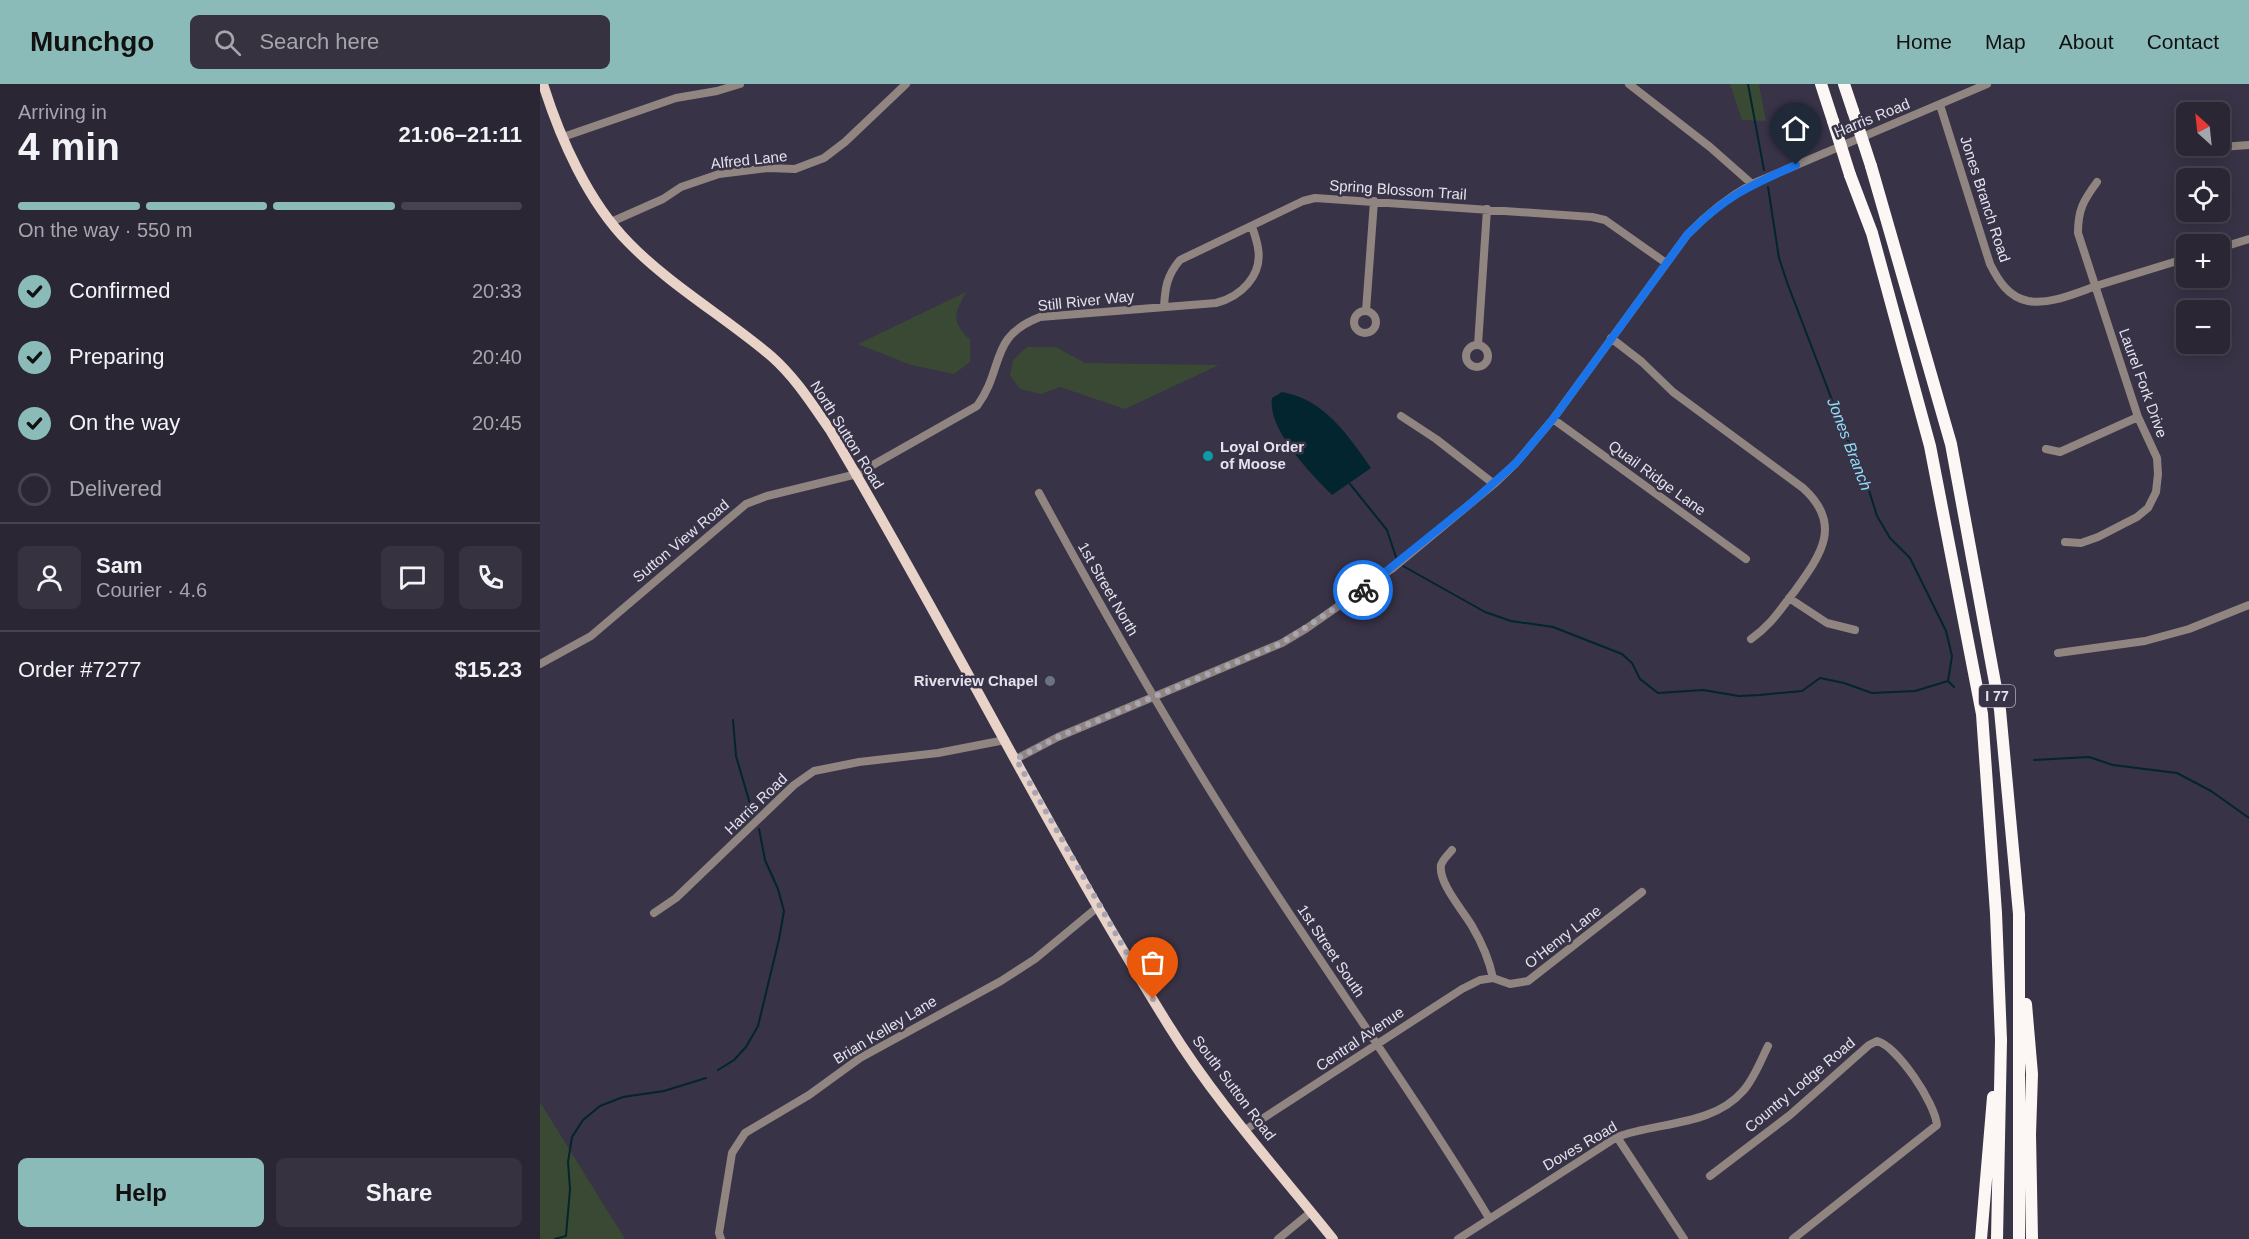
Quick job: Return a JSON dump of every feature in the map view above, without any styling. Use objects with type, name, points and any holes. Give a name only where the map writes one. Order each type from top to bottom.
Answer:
[{"type":"highway","name":"I 77","points":[[1821,84],[1850,175],[1872,233],[1930,446],[1982,714],[1996,913],[2001,1040],[1997,1239]]},
{"type":"highway","name":"I 77","points":[[1844,84],[1871,166],[1951,444],[2000,710],[2019,914],[2019,1239]]},
{"type":"highway","points":[[2019,914],[2032,1074],[2030,1134],[2032,1239]]},
{"type":"highway","points":[[1981,1239],[1992,1107],[2001,1040]]},
{"type":"main road","name":"North Sutton Road","points":[[543,84],[553,116],[584,179],[611,222],[628,243],[671,280],[772,357],[799,386],[830,430],[857,474],[1016,759]]},
{"type":"main road","name":"South Sutton Road","points":[[1016,759],[1098,906],[1170,1028],[1245,1130],[1333,1239]]},
{"type":"street","name":"Alfred Lane","points":[[611,222],[663,199],[681,187],[719,174],[768,168],[795,169],[824,158],[845,142],[906,84]]},
{"type":"street","points":[[1629,84],[1710,147],[1752,184]]},
{"type":"street","name":"Harris Road","points":[[1016,759],[1058,737],[1282,643],[1307,628],[1393,568],[1516,463],[1553,419],[1687,235],[1707,214],[1729,197],[1752,184],[1987,84]]},
{"type":"street","points":[[563,137],[676,98],[717,91],[736,85]]},
{"type":"street","name":"Jones Branch Road","points":[[1940,105],[1990,264],[2005,288],[2016,296],[2028,301],[2056,299],[2176,261]]},
{"type":"street","points":[[2230,146],[2249,144]]},
{"type":"street","name":"Laurel Fork Drive","points":[[2065,542],[2081,543],[2137,518],[2148,508],[2156,492],[2157,458],[2138,417],[2078,233],[2078,217],[2082,203],[2097,182]]},
{"type":"street","name":"Spring Blossom Trail","points":[[1164,307],[1165,286],[1180,260],[1314,198],[1592,217],[1605,220],[1666,263]]},
{"type":"street","points":[[1366,311],[1374,201]]},
{"type":"street","points":[[1478,345],[1487,209]]},
{"type":"street","name":"Still River Way","points":[[857,474],[977,406],[988,392],[1001,348],[1011,333],[1023,323],[1040,317],[1230,300],[1244,289],[1252,278],[1258,262],[1258,249],[1252,226]]},
{"type":"street","points":[[2230,245],[2249,238]]},
{"type":"street","points":[[1611,338],[1642,362],[1673,392],[1814,498],[1822,513],[1825,528],[1824,544],[1818,559],[1767,628],[1750,639]]},
{"type":"street","points":[[1401,416],[1436,439],[1494,484]]},
{"type":"street","points":[[2046,449],[2060,452],[2138,417]]},
{"type":"street","name":"Quail Ridge Lane","points":[[1553,419],[1746,559]]},
{"type":"street","name":"Sutton View Road","points":[[540,664],[591,636],[746,504],[767,496],[857,474]]},
{"type":"street","name":"1st Street North","points":[[1039,493],[1154,698]]},
{"type":"street","points":[[1789,598],[1827,623],[1855,630]]},
{"type":"street","points":[[2058,653],[2145,641],[2189,629],[2249,605]]},
{"type":"street","name":"1st Street South","points":[[1154,698],[1236,831],[1489,1218]]},
{"type":"street","name":"Harris Road","points":[[654,913],[676,898],[794,785],[814,771],[859,762],[938,753],[1005,740]]},
{"type":"street","points":[[1452,850],[1441,867],[1444,881],[1482,945],[1493,978]]},
{"type":"street","name":"O'Henry Lane","points":[[1493,978],[1510,984],[1528,981],[1642,892]]},
{"type":"street","name":"Brian Kelley Lane","points":[[721,1239],[719,1233],[732,1153],[745,1133],[809,1095],[860,1058],[1000,981],[1026,964],[1098,906]]},
{"type":"street","name":"Central Avenue","points":[[1245,1130],[1462,989],[1480,980],[1493,978]]},
{"type":"street","name":"Country Lodge Road","points":[[1710,1176],[1790,1115],[1869,1045],[1877,1041],[1886,1043],[1898,1055],[1931,1103],[1937,1125],[1793,1239]]},
{"type":"street","name":"Doves Road","points":[[1458,1239],[1617,1137],[1634,1131],[1698,1118],[1728,1105],[1744,1090],[1768,1046]]},
{"type":"street","points":[[1617,1137],[1684,1239]]},
{"type":"street","points":[[1278,1239],[1311,1212]]},
{"type":"green space","points":[[1730,84],[1759,84],[1766,121],[1742,120]]},
{"type":"green space","points":[[966,292],[956,318],[960,328],[970,340],[970,362],[954,374],[911,365],[858,344]]},
{"type":"green space","points":[[1027,347],[1056,347],[1085,363],[1219,365],[1125,409],[1060,387],[1041,394],[1020,389],[1010,375],[1013,360]]},
{"type":"green space","points":[[540,1102],[625,1239],[540,1239]]},
{"type":"water","points":[[1282,392],[1297,396],[1323,410],[1344,431],[1371,468],[1332,495],[1292,450],[1276,423],[1272,410],[1272,398]]},
{"type":"waterway","name":"Jones Branch","points":[[1748,84],[1764,170]]},
{"type":"waterway","name":"Jones Branch","points":[[1768,187],[1779,258],[1845,434],[1864,474],[1877,516],[1890,538],[1910,558],[1946,631],[1952,656],[1948,681]]},
{"type":"waterway","points":[[1350,484],[1387,530],[1396,557]]},
{"type":"waterway","points":[[1403,566],[1485,612],[1511,621],[1553,627],[1622,654],[1632,663],[1640,679],[1658,693],[1703,690],[1739,696],[1760,695],[1802,691],[1820,678],[1844,683],[1872,693],[1915,691],[1948,681]]},
{"type":"waterway","name":"Jones Branch","points":[[1948,681],[1954,687]]},
{"type":"waterway","points":[[733,720],[736,756],[753,814]]},
{"type":"waterway","name":"Jones Branch","points":[[2034,760],[2089,757],[2113,765],[2177,773],[2211,791],[2249,818]]},
{"type":"waterway","points":[[718,1070],[734,1060],[746,1047],[758,1026],[784,911],[778,889],[765,860],[759,829]]},
{"type":"waterway","points":[[555,1239],[566,1236],[570,1189],[568,1162],[572,1137],[583,1120],[600,1106],[623,1097],[664,1091],[706,1078]]},
{"type":"way so far","points":[[1153,999],[1016,759],[1058,737],[1282,643],[1363,590]]},
{"type":"place","name":"Loyal Order of Moose","points":[[1208,456]]},
{"type":"place","name":"Riverview Chapel","points":[[1050,681]]},
{"type":"route","points":[[1363,590],[1393,568],[1516,463],[1553,419],[1687,235],[1707,214],[1729,197],[1752,184],[1796,165]]}]
